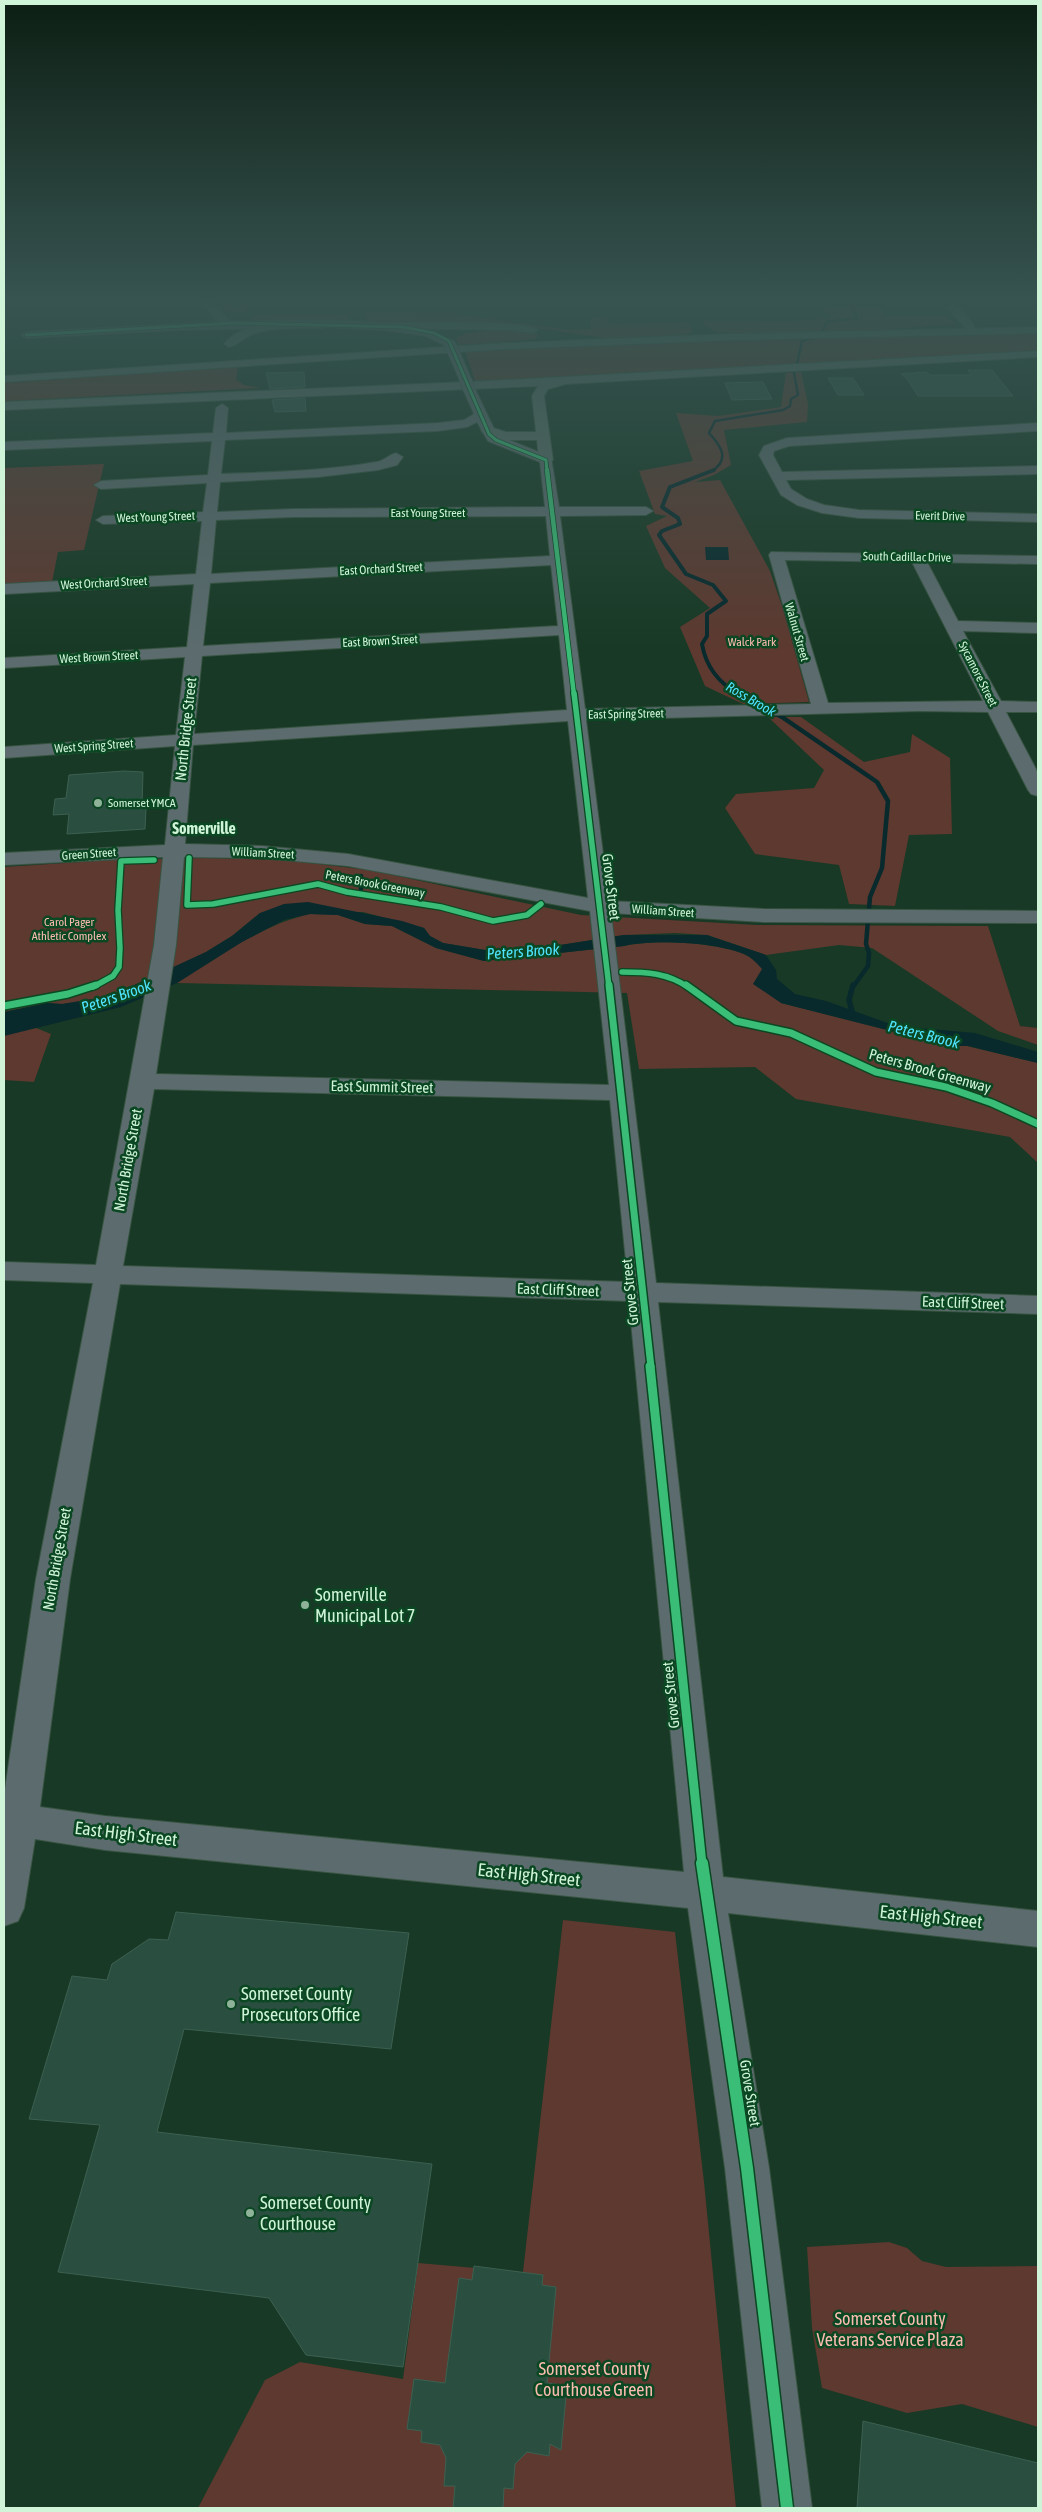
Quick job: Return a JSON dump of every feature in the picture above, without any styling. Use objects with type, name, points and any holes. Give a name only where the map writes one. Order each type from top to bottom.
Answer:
[{"type":"highway","points":[[217,416],[220,423]]},
{"type":"highway","points":[[220,423],[225,416]]},
{"type":"highway","points":[[540,416],[546,460]]},
{"type":"highway","points":[[487,430],[505,436],[542,436]]},
{"type":"street","points":[[480,416],[487,430],[496,440],[546,460]]},
{"type":"street","points":[[4,446],[220,423],[233,432],[262,435],[438,427],[467,423],[480,416]]},
{"type":"street","name":"North Bridge Street","points":[[4,1908],[11,1819],[52,1579],[143,1081],[165,945],[184,740],[220,423]]},
{"type":"street","points":[[1016,428],[1038,427]]},
{"type":"street","points":[[1016,428],[1034,442]]},
{"type":"street","name":"Everit Drive","points":[[1016,428],[782,443],[769,449],[766,455],[786,492],[794,498],[822,509],[842,513],[1038,518]]},
{"type":"street","points":[[101,485],[369,468],[388,464],[404,455]]},
{"type":"street","name":"Grove Street","points":[[546,460],[622,1093],[705,1892],[747,2168],[787,2508]]},
{"type":"street","points":[[778,476],[1038,470]]},
{"type":"street","name":"East Young Street","points":[[209,515],[646,511]]},
{"type":"street","points":[[842,513],[836,534],[845,556]]},
{"type":"street","name":"West Young Street","points":[[103,520],[209,515]]},
{"type":"street","name":"South Cadillac Drive","points":[[776,555],[1038,560]]},
{"type":"street","name":"Walnut Street","points":[[776,555],[792,616],[821,709]]},
{"type":"street","name":"Sycamore Street","points":[[917,558],[1038,790]]},
{"type":"street","name":"East Orchard Street","points":[[203,578],[558,560]]},
{"type":"street","name":"West Orchard Street","points":[[4,589],[203,578]]},
{"type":"street","points":[[953,626],[1038,628]]},
{"type":"street","name":"East Brown Street","points":[[194,652],[566,630]]},
{"type":"street","name":"West Brown Street","points":[[4,663],[194,652]]},
{"type":"street","name":"East Spring Street","points":[[184,740],[576,715],[821,709],[1038,707]]},
{"type":"street","name":"West Spring Street","points":[[4,752],[184,740]]},
{"type":"street","name":"William Street","points":[[173,850],[274,853],[345,859],[541,897],[600,915],[710,914],[1038,917]]},
{"type":"street","name":"Green Street","points":[[4,859],[173,850]]},
{"type":"street","name":"East Summit Street","points":[[143,1081],[622,1093]]},
{"type":"street","name":"East Cliff Street","points":[[4,1272],[1038,1305]]},
{"type":"street","name":"East High Street","points":[[11,1819],[113,1834],[705,1892],[1038,1929]]},
{"type":"green space","name":"Walck Park","points":[[677,416],[807,416],[807,422],[724,430],[731,465],[714,475],[695,482],[720,480],[770,571],[782,606],[809,702],[743,704],[705,686],[680,627],[710,608],[665,568],[646,526],[667,516],[655,514],[639,471],[693,461]]},
{"type":"green space","points":[[104,464],[84,550],[58,552],[52,582],[4,584],[4,468]]},
{"type":"green space","points":[[768,717],[801,717],[864,762],[910,752],[912,734],[950,758],[952,834],[909,835],[895,906],[849,904],[839,865],[755,854],[725,808],[736,794],[814,788],[824,770]]},
{"type":"green space","name":"Carol Pager Athletic Complex","points":[[204,858],[284,860],[369,870],[581,915],[757,925],[988,926],[1020,1026],[1038,1028],[1038,1045],[998,1031],[872,948],[839,945],[766,955],[707,935],[675,933],[624,935],[535,949],[497,952],[443,943],[430,936],[424,928],[363,912],[260,913],[232,936],[206,952],[110,996],[82,1002],[47,1003],[4,1012],[4,867],[112,860]]},
{"type":"green space","points":[[310,914],[338,915],[365,924],[392,926],[436,948],[484,961],[653,943],[711,946],[744,954],[755,960],[763,969],[781,1003],[950,1046],[967,1046],[1038,1063],[1038,1163],[1010,1137],[796,1099],[755,1067],[639,1069],[627,993],[177,983],[241,942],[274,926]]},
{"type":"green space","points":[[4,1015],[51,1034],[34,1082],[4,1080]]},
{"type":"green space","name":"Somerset County Courthouse Green","points":[[563,1920],[675,1932],[704,2182],[736,2508],[198,2508],[265,2380],[300,2362],[403,2379],[418,2263],[523,2272]]},
{"type":"green space","name":"Somerset County Veterans Service Plaza","points":[[889,2242],[907,2248],[922,2261],[946,2267],[1038,2266],[1038,2427],[962,2404],[907,2413],[822,2388],[812,2328],[807,2247]]},
{"type":"water","points":[[705,547],[728,547],[729,560],[706,560]]},
{"type":"water","name":"Peters Brook","points":[[308,902],[402,921],[424,928],[430,936],[443,943],[497,952],[535,949],[624,935],[707,935],[766,955],[776,970],[777,979],[795,994],[826,1001],[896,1026],[975,1033],[1038,1052],[1038,1063],[968,1046],[950,1046],[781,1003],[753,984],[762,969],[753,959],[741,953],[715,946],[666,942],[650,943],[484,961],[436,948],[392,926],[365,924],[338,915],[310,914],[284,920],[242,942],[177,983],[121,1007],[4,1036],[4,1012],[47,1003],[62,1004],[110,996],[206,952],[232,936],[260,913],[284,904]]},
{"type":"building","name":"Somerset YMCA","points":[[124,771],[143,772],[142,808],[146,808],[145,829],[67,834],[69,814],[53,815],[55,799],[66,798],[69,775]]},
{"type":"building","points":[[176,1912],[409,1933],[391,2049],[184,2029],[157,2132],[432,2164],[403,2367],[306,2355],[269,2298],[58,2272],[100,2125],[29,2119],[72,1976],[107,1980],[112,1964],[149,1939],[168,1940]]},
{"type":"building","points":[[474,2266],[543,2275],[542,2285],[556,2287],[547,2383],[556,2384],[556,2394],[566,2396],[561,2450],[550,2444],[549,2456],[527,2452],[515,2464],[513,2489],[504,2488],[503,2508],[453,2508],[455,2486],[444,2486],[446,2458],[440,2445],[421,2442],[422,2431],[407,2429],[414,2379],[445,2383],[459,2278],[472,2280]]},
{"type":"building","points":[[863,2421],[1038,2463],[1038,2508],[857,2508]]},
{"type":"waterway","name":"Ross Brook","points":[[713,471],[721,462],[722,457],[720,447],[709,433],[715,421],[745,416]]},
{"type":"waterway","name":"Ross Brook","points":[[713,471],[670,487],[662,507],[678,518],[680,524],[662,531],[659,535],[686,574],[713,585],[726,601],[707,614],[707,636],[702,644],[707,661],[715,674],[726,686],[740,695]]},
{"type":"waterway","name":"Ross Brook","points":[[738,693],[782,717],[877,782],[888,801],[882,868],[870,897],[866,944],[869,953],[868,966],[853,987]]},
{"type":"waterway","points":[[361,876],[361,889]]},
{"type":"waterway","name":"Ross Brook","points":[[853,985],[849,1000],[853,1015]]},
{"type":"cycle path","points":[[481,416],[489,434],[496,440],[546,460],[622,1093],[705,1892],[747,2168],[787,2508]]},
{"type":"cycle path","name":"Peters Brook Greenway","points":[[189,858],[187,905],[213,904],[318,884],[347,892],[441,907],[493,921],[508,920],[527,915],[541,904]]},
{"type":"cycle path","points":[[4,1006],[68,994],[86,989],[113,976],[120,962],[118,910],[121,861],[154,860]]},
{"type":"cycle path","name":"Peters Brook Greenway","points":[[622,972],[647,972],[673,977],[736,1021],[791,1033],[876,1072],[946,1087],[992,1103],[1038,1124]]},
{"type":"place","name":"Somerset YMCA","points":[[98,803]]},
{"type":"place","name":"Somerville Municipal Lot 7","points":[[305,1605]]},
{"type":"place","name":"Somerset County Prosecutors Office","points":[[231,2004]]},
{"type":"place","name":"Somerset County Courthouse","points":[[250,2213]]},
{"type":"district","name":"Somerville","points":[[204,828]]}]
